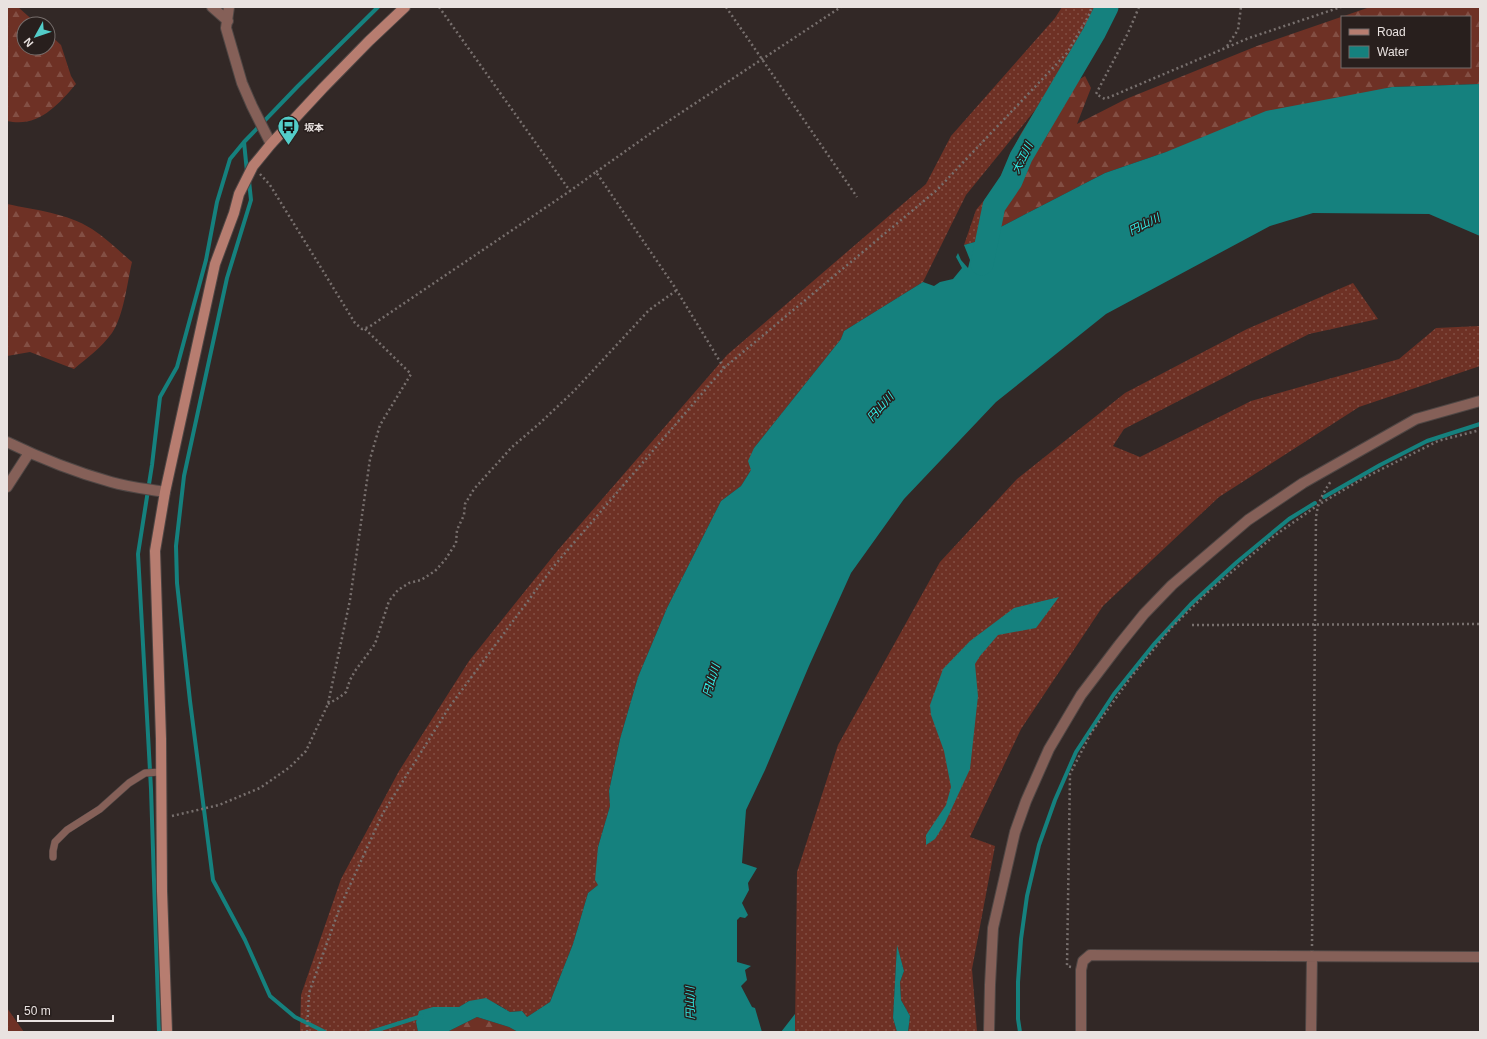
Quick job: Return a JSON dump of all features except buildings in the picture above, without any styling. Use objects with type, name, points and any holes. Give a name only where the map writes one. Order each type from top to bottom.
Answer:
[{"type":"street","points":[[212,7],[228,21]]},
{"type":"street","points":[[229,7],[226,28],[242,83],[271,144]]},
{"type":"street","points":[[167,1032],[162,891],[162,817],[155,551],[165,492],[215,264],[234,213],[239,194],[253,166],[271,144],[323,88],[405,7]]},
{"type":"street","points":[[989,1032],[993,928],[1015,832],[1026,801],[1049,750],[1081,695],[1119,645],[1144,614],[1172,585],[1248,520],[1303,482],[1416,419],[1480,401]]},
{"type":"street","points":[[7,442],[29,453],[112,482],[165,492]]},
{"type":"street","points":[[7,487],[29,453]]},
{"type":"street","points":[[1081,1032],[1081,970],[1083,961],[1090,955],[1480,957]]},
{"type":"street","points":[[1311,1032],[1312,956]]},
{"type":"lane","points":[[53,857],[55,842],[67,830],[100,809],[129,783],[145,773],[161,772]]},
{"type":"path","points":[[439,7],[570,191]]},
{"type":"path","points":[[726,7],[857,197]]},
{"type":"path","points":[[364,328],[369,327],[570,191],[661,126],[841,7]]},
{"type":"path","points":[[306,1032],[309,993],[340,907],[383,813],[450,706],[554,566],[724,368],[937,190],[1067,54],[1092,7]]},
{"type":"path","points":[[1140,7],[1096,94],[1105,99],[1249,38],[1341,7]]},
{"type":"path","points":[[1227,47],[1238,30],[1241,7]]},
{"type":"path","points":[[162,817],[189,813],[219,805],[260,788],[290,767],[306,752],[328,704],[350,600],[370,459],[380,425],[411,374],[364,328],[362,329],[355,323],[270,185],[253,166]]},
{"type":"path","points":[[596,172],[677,290],[724,368]]},
{"type":"path","points":[[328,704],[346,692],[355,670],[374,644],[389,601],[398,590],[421,580],[435,570],[445,560],[456,542],[457,530],[464,514],[465,504],[474,489],[512,447],[574,391],[649,310],[677,290]]},
{"type":"path","points":[[1081,970],[1068,966],[1070,774],[1091,733],[1131,677],[1172,627],[1208,592],[1274,536],[1318,505],[1362,479],[1438,441],[1480,430]]},
{"type":"path","points":[[1312,956],[1316,517],[1321,495],[1335,476]]},
{"type":"path","points":[[1192,625],[1480,624]]},
{"type":"green space","points":[[7,7],[18,7],[28,16],[16,16],[16,56],[56,56],[56,40],[61,45],[71,76],[76,84],[54,107],[37,118],[18,122],[7,121]]},
{"type":"green space","points":[[1062,7],[1099,7],[1036,109],[966,195],[923,282],[844,331],[841,339],[754,448],[751,470],[741,486],[721,501],[667,608],[638,677],[620,739],[609,791],[610,806],[598,847],[598,885],[588,893],[573,944],[550,1002],[527,1017],[522,1011],[510,1012],[497,1004],[469,1001],[459,1007],[433,1007],[416,1022],[418,1032],[300,1032],[301,995],[341,879],[399,771],[469,661],[558,550],[727,355],[926,184],[951,136],[1055,18]]},
{"type":"green space","points":[[1370,7],[1480,7],[1480,84],[1392,87],[1166,152],[1105,173],[993,231],[996,223],[996,186],[1020,135],[1036,109],[1051,96],[1085,76],[1091,88],[1077,124],[1126,99],[1257,46],[1341,17],[1341,68],[1471,68],[1471,16],[1344,16]]},
{"type":"green space","points":[[996,186],[997,209],[995,225],[992,231],[977,241],[964,245],[976,210]]},
{"type":"green space","points":[[7,204],[72,219],[102,236],[132,262],[125,299],[116,326],[104,343],[74,369],[30,352],[7,356]]},
{"type":"green space","points":[[1353,283],[1378,319],[1309,334],[1124,429],[1113,446],[1140,457],[1251,401],[1399,359],[1436,328],[1480,326],[1480,366],[1359,407],[1219,497],[1103,606],[1021,729],[970,837],[995,846],[972,969],[977,1032],[908,1032],[910,1016],[901,1000],[900,982],[904,971],[897,947],[893,1018],[897,1032],[795,1032],[797,872],[838,745],[940,562],[1017,479],[1125,393],[1247,329]]},
{"type":"green space","points":[[7,1008],[24,1032],[7,1032]]},
{"type":"green space","points":[[477,1017],[509,1027],[518,1032],[447,1032]]},
{"type":"water","name":"円山川","points":[[1480,84],[1480,236],[1429,214],[1313,213],[1270,226],[1106,314],[996,402],[904,499],[851,573],[746,810],[742,863],[757,868],[748,883],[749,890],[742,903],[748,915],[745,918],[740,917],[737,920],[737,962],[751,966],[745,970],[747,980],[741,986],[752,1007],[755,1008],[762,1032],[518,1032],[509,1027],[477,1017],[447,1032],[418,1032],[416,1022],[419,1011],[433,1007],[459,1007],[469,1001],[486,998],[510,1012],[522,1011],[527,1017],[550,1002],[573,944],[588,893],[598,885],[595,880],[598,847],[610,806],[609,791],[620,739],[638,677],[667,608],[721,501],[741,486],[751,470],[748,461],[754,448],[841,339],[844,331],[923,282],[934,286],[940,282],[953,279],[962,268],[956,257],[958,253],[961,260],[968,268],[970,260],[964,245],[978,241],[993,231],[1105,173],[1166,152],[1266,111],[1392,87]]},
{"type":"water","points":[[1059,597],[1036,628],[998,635],[975,664],[978,696],[970,769],[945,823],[935,839],[926,845],[926,835],[946,805],[951,787],[944,751],[931,715],[930,705],[943,669],[970,641],[1014,608]]},
{"type":"water","points":[[897,945],[904,971],[900,982],[901,1000],[910,1016],[908,1032],[897,1032],[893,1018]]},
{"type":"water","points":[[795,1014],[795,1032],[781,1032]]},
{"type":"waterway","points":[[247,172],[244,142],[378,7]]},
{"type":"waterway","name":"大江川","points":[[982,264],[994,206],[1011,181],[1021,157],[1094,33],[1107,7]]},
{"type":"waterway","points":[[159,1032],[151,789],[138,554],[152,465],[160,397],[177,367],[206,260],[217,202],[230,159],[244,142]]},
{"type":"waterway","points":[[249,181],[251,200],[227,278],[184,476],[176,546],[177,583],[190,701],[213,880],[245,940],[270,996],[295,1017],[325,1032]]},
{"type":"waterway","points":[[1324,497],[1380,465],[1427,441],[1480,424]]},
{"type":"waterway","points":[[1020,1032],[1018,1019],[1018,982],[1021,939],[1027,896],[1039,845],[1055,800],[1076,752],[1114,694],[1155,643],[1191,604],[1237,562],[1289,519],[1315,503]]},
{"type":"waterway","points":[[371,1032],[422,1016]]},
{"type":"place","name":"坂本","points":[[288,146]]}]
